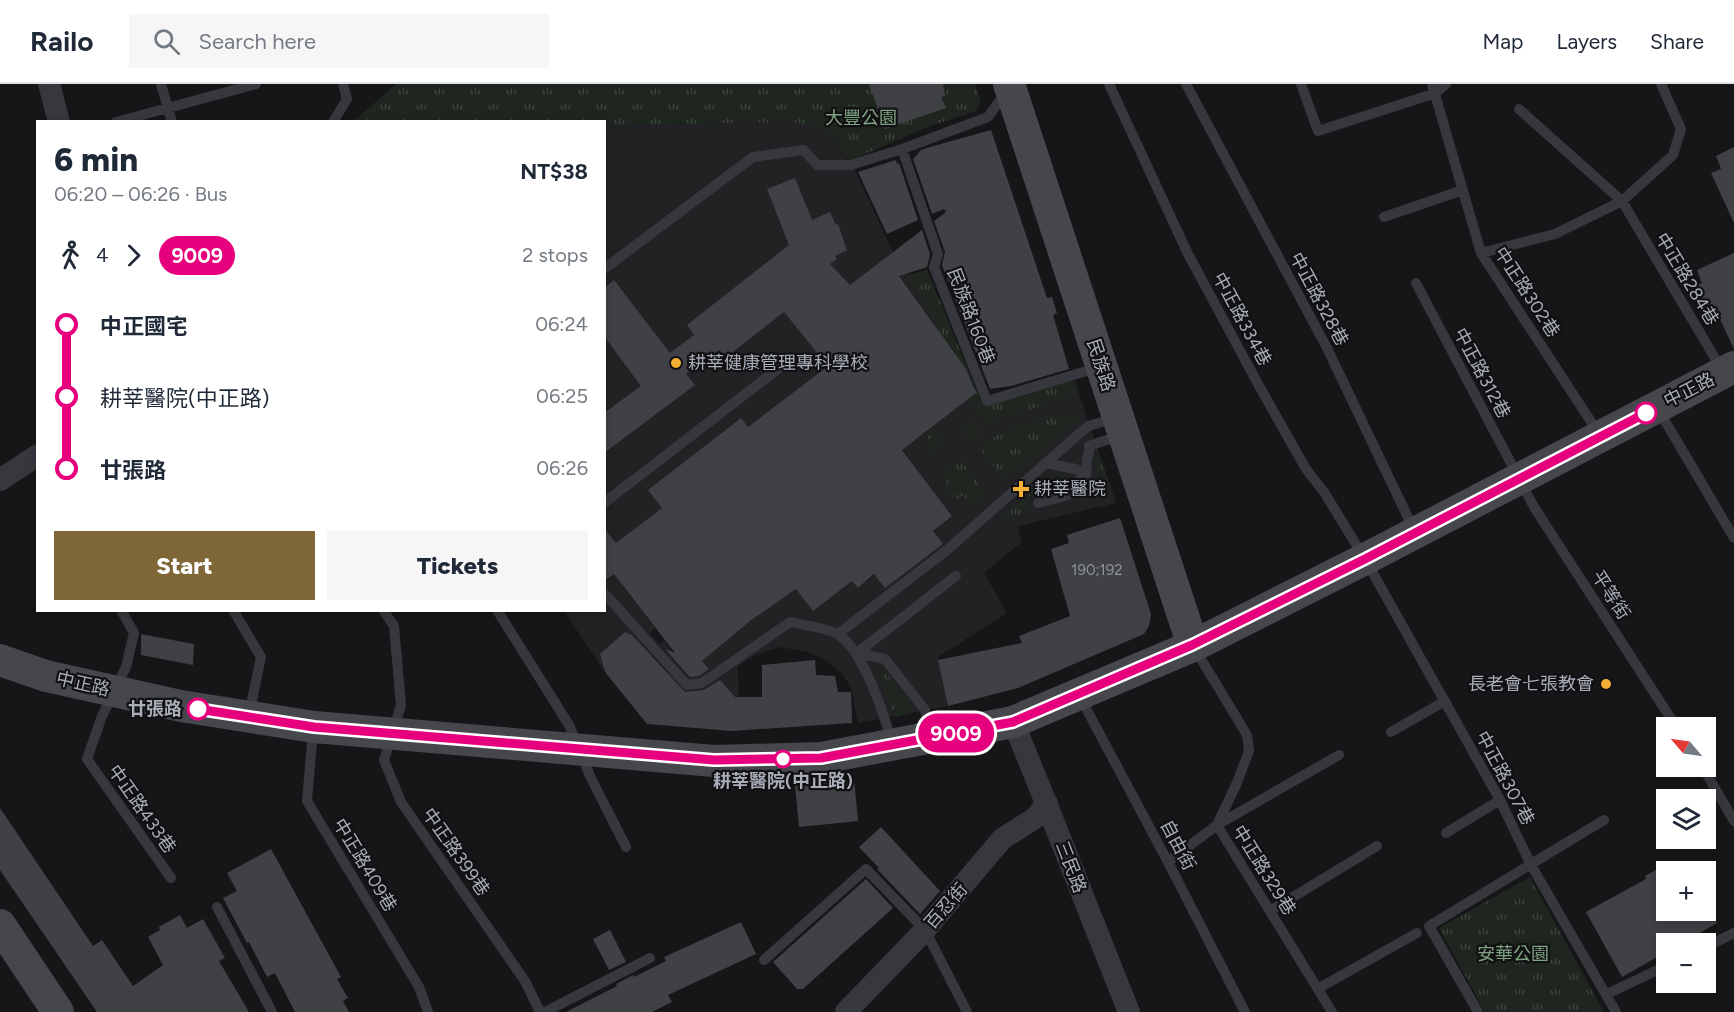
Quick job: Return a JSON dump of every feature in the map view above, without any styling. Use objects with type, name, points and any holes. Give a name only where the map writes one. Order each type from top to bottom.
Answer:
[{"type":"street","points":[[49,84],[58,120]]},
{"type":"street","name":"民族路","points":[[1010,85],[1192,645]]},
{"type":"street","name":"中正路","points":[[0,660],[46,676],[181,706],[314,727],[714,760],[821,758],[1013,722],[1079,694],[1192,645],[1365,559],[1729,370]]},
{"type":"street","points":[[0,480],[36,460]]},
{"type":"street","name":"三民路","points":[[1013,722],[1129,1012]]},
{"type":"street","name":"百忍街","points":[[847,1012],[925,930],[1002,839],[1035,818],[1047,803]]},
{"type":"street","points":[[0,925],[58,1012]]},
{"type":"lane","points":[[161,84],[171,120]]},
{"type":"lane","points":[[123,120],[256,84]]},
{"type":"lane","points":[[334,120],[347,99],[343,84]]},
{"type":"lane","name":"中正路334巷","points":[[1109,84],[1188,254],[1258,384],[1306,469],[1324,492],[1365,559]]},
{"type":"lane","name":"中正路328巷","points":[[1186,84],[1327,348],[1415,533]]},
{"type":"lane","points":[[1301,84],[1318,131],[1446,84]]},
{"type":"lane","points":[[1481,253],[1555,234],[1622,201],[1673,155],[1681,129],[1661,84]]},
{"type":"lane","points":[[606,267],[753,157],[804,150],[817,165],[851,165],[988,117],[1010,85]]},
{"type":"lane","name":"中正路302巷","points":[[1434,89],[1481,253],[1600,436]]},
{"type":"lane","name":"中正路284巷","points":[[1520,109],[1622,201],[1729,370]]},
{"type":"lane","name":"民族路160巷","points":[[902,149],[938,254],[934,267],[987,401],[1101,366]]},
{"type":"lane","points":[[1384,217],[1463,190]]},
{"type":"lane","name":"中正路312巷","points":[[1416,283],[1520,478]]},
{"type":"lane","points":[[606,501],[783,365]]},
{"type":"lane","points":[[1657,407],[1734,538]]},
{"type":"lane","points":[[838,634],[947,550],[1088,426],[1122,426]]},
{"type":"lane","points":[[1038,503],[1074,492],[1083,485],[1090,452],[1089,446],[1122,426]]},
{"type":"lane","points":[[1046,464],[1076,469],[1081,473],[1083,485]]},
{"type":"lane","name":"平等街","points":[[1520,478],[1534,507],[1670,717]]},
{"type":"lane","name":"中正路307巷","points":[[1365,559],[1500,800],[1531,865],[1616,1012]]},
{"type":"lane","points":[[857,653],[956,576]]},
{"type":"lane","points":[[606,595],[687,685],[702,683],[790,622],[838,634],[857,653],[886,719],[892,745]]},
{"type":"lane","points":[[114,691],[126,667],[135,633],[122,612]]},
{"type":"lane","points":[[234,612],[261,657],[248,718]]},
{"type":"lane","name":"中正路399巷","points":[[384,612],[394,626],[401,705],[384,760],[400,802],[525,981],[540,1012]]},
{"type":"lane","points":[[498,612],[569,724],[590,776],[626,847]]},
{"type":"lane","name":"中正路329巷","points":[[1192,645],[1247,735],[1249,751],[1217,825],[1332,1012]]},
{"type":"lane","points":[[857,653],[885,659],[925,710],[932,738]]},
{"type":"lane","name":"中正路433巷","points":[[114,691],[102,716],[87,759],[171,878]]},
{"type":"lane","name":"自由街","points":[[1079,694],[1245,1012]]},
{"type":"lane","points":[[1391,732],[1445,700]]},
{"type":"lane","name":"中正路409巷","points":[[314,727],[307,801],[419,987],[428,1012]]},
{"type":"lane","points":[[1168,862],[1217,825],[1339,755]]},
{"type":"lane","points":[[1708,777],[1734,821]]},
{"type":"lane","points":[[1446,833],[1500,800]]},
{"type":"lane","points":[[1478,1012],[1429,926],[1604,820]]},
{"type":"lane","points":[[1270,911],[1377,846]]},
{"type":"lane","points":[[764,960],[866,869],[925,930],[967,1012]]},
{"type":"lane","points":[[217,907],[272,1012]]},
{"type":"lane","points":[[1319,988],[1417,933]]},
{"type":"lane","points":[[1716,942],[1734,933]]},
{"type":"lane","points":[[545,1012],[650,958]]},
{"type":"lane","points":[[1607,994],[1656,971]]},
{"type":"shaded area","points":[[792,122],[814,124],[828,131],[855,171],[892,250],[909,275],[927,270],[983,406],[1074,379],[1116,503],[1018,526],[1022,542],[984,573],[1007,613],[938,657],[948,706],[858,723],[851,687],[841,673],[822,658],[807,652],[780,647],[755,655],[738,666],[739,731],[724,730],[706,692],[679,692],[633,636],[625,632],[600,654],[605,672],[565,612],[606,612],[606,575],[608,578],[614,574],[655,628],[650,633],[659,644],[664,641],[688,672],[750,621],[796,589],[775,482],[858,588],[952,516],[898,444],[917,439],[973,395],[938,330],[899,276],[797,327],[828,366],[748,427],[741,418],[649,490],[656,500],[668,491],[674,499],[616,543],[606,531],[606,125]]},
{"type":"green space","name":"大豐公園","points":[[396,84],[975,84],[981,102],[976,111],[925,128],[849,161],[827,132],[814,126],[792,122],[606,125],[606,120],[355,120]]},
{"type":"green space","points":[[927,270],[983,406],[1074,379],[1079,393],[987,424],[967,400],[974,394],[909,275]]},
{"type":"green space","points":[[1052,416],[1079,416],[1080,420],[1005,480],[978,447],[1006,431]]},
{"type":"green space","points":[[972,419],[983,433],[971,442],[960,428]]},
{"type":"green space","points":[[938,428],[943,434],[937,438],[942,444],[930,454],[924,447],[931,442],[927,437]]},
{"type":"green space","points":[[1100,456],[1112,492],[1078,500],[1100,485],[1093,458]]},
{"type":"green space","points":[[960,459],[987,495],[973,507],[963,495],[955,501],[944,486],[948,483],[940,474]]},
{"type":"green space","points":[[1058,473],[1069,476],[1056,490],[1028,496],[1030,512],[997,521],[1052,476]]},
{"type":"green space","points":[[883,669],[909,701],[913,713],[895,717],[878,672]]},
{"type":"green space","name":"安華公園","points":[[1530,877],[1604,1012],[1485,1012],[1439,928]]},
{"type":"building","points":[[869,84],[943,84],[945,96],[941,97],[946,108],[885,129]]},
{"type":"building","points":[[991,130],[1047,298],[1052,297],[1057,313],[1053,315],[1069,369],[1011,386],[990,389],[942,265],[945,252],[934,221],[946,212],[944,209],[932,214],[913,159],[921,150]]},
{"type":"building","points":[[1734,147],[1734,223],[1711,173],[1721,169],[1716,156]]},
{"type":"building","points":[[896,160],[918,220],[887,234],[858,172]]},
{"type":"building","points":[[795,178],[812,220],[830,212],[836,225],[838,224],[847,250],[835,256],[837,259],[830,264],[850,285],[922,230],[930,254],[927,267],[899,276],[966,369],[976,393],[902,450],[952,516],[933,531],[943,544],[885,588],[874,574],[858,588],[852,581],[813,611],[796,589],[750,621],[702,661],[709,669],[699,676],[690,677],[665,649],[675,653],[614,574],[606,580],[606,530],[616,543],[662,508],[648,490],[741,418],[748,427],[828,366],[784,312],[725,358],[719,350],[686,374],[695,385],[606,452],[606,412],[641,386],[606,339],[606,286],[614,280],[670,353],[694,335],[687,325],[789,245],[767,189]]},
{"type":"building","points":[[1734,253],[1734,349],[1717,313],[1707,318],[1693,287],[1702,283],[1697,270]]},
{"type":"building","points":[[1120,518],[1151,614],[1149,626],[1144,634],[1018,688],[948,706],[938,660],[1022,643],[1019,636],[1070,616],[1051,549],[1069,543],[1067,535]]},
{"type":"building","points":[[625,632],[632,635],[685,692],[704,690],[720,680],[735,697],[762,697],[762,665],[815,660],[816,675],[835,676],[838,692],[851,692],[852,723],[732,731],[647,724],[605,672],[600,654]]},
{"type":"building","points":[[141,634],[194,644],[193,665],[141,655]]},
{"type":"building","points":[[854,779],[858,821],[799,827],[795,785]]},
{"type":"building","points":[[0,808],[93,946],[102,940],[133,986],[163,965],[148,937],[160,930],[159,927],[180,915],[187,928],[203,919],[225,958],[219,961],[249,1012],[97,1012],[0,870]]},
{"type":"building","points":[[881,827],[940,891],[920,914],[859,847]]},
{"type":"building","points":[[271,849],[341,977],[337,979],[348,998],[343,1001],[349,1012],[295,1012],[275,973],[267,977],[223,898],[237,891],[227,873]]},
{"type":"building","points":[[1656,870],[1656,921],[1716,921],[1717,923],[1700,933],[1656,933],[1656,958],[1622,977],[1586,912],[1646,879],[1645,876]]},
{"type":"building","points":[[866,879],[893,908],[803,989],[797,989],[773,962]]},
{"type":"building","points":[[741,922],[756,954],[668,995],[672,1002],[652,1012],[566,1012],[617,986],[616,984],[633,975],[634,977],[666,961],[664,957]]},
{"type":"building","points":[[610,930],[626,962],[609,970],[593,939]]},
{"type":"bus line","name":"9009","points":[[198,709],[314,727],[714,760],[821,758],[1013,722],[1192,645],[1365,559],[1646,413]]},
{"type":"place","name":"耕莘健康管理專科學校","points":[[676,363]]},
{"type":"place","name":"耕莘醫院","points":[[1021,489]]},
{"type":"place","name":"長老會七張教會","points":[[1606,684]]},
{"type":"place","name":"廿張路","points":[[198,709]]},
{"type":"place","name":"耕莘醫院(中正路)","points":[[783,759]]}]
